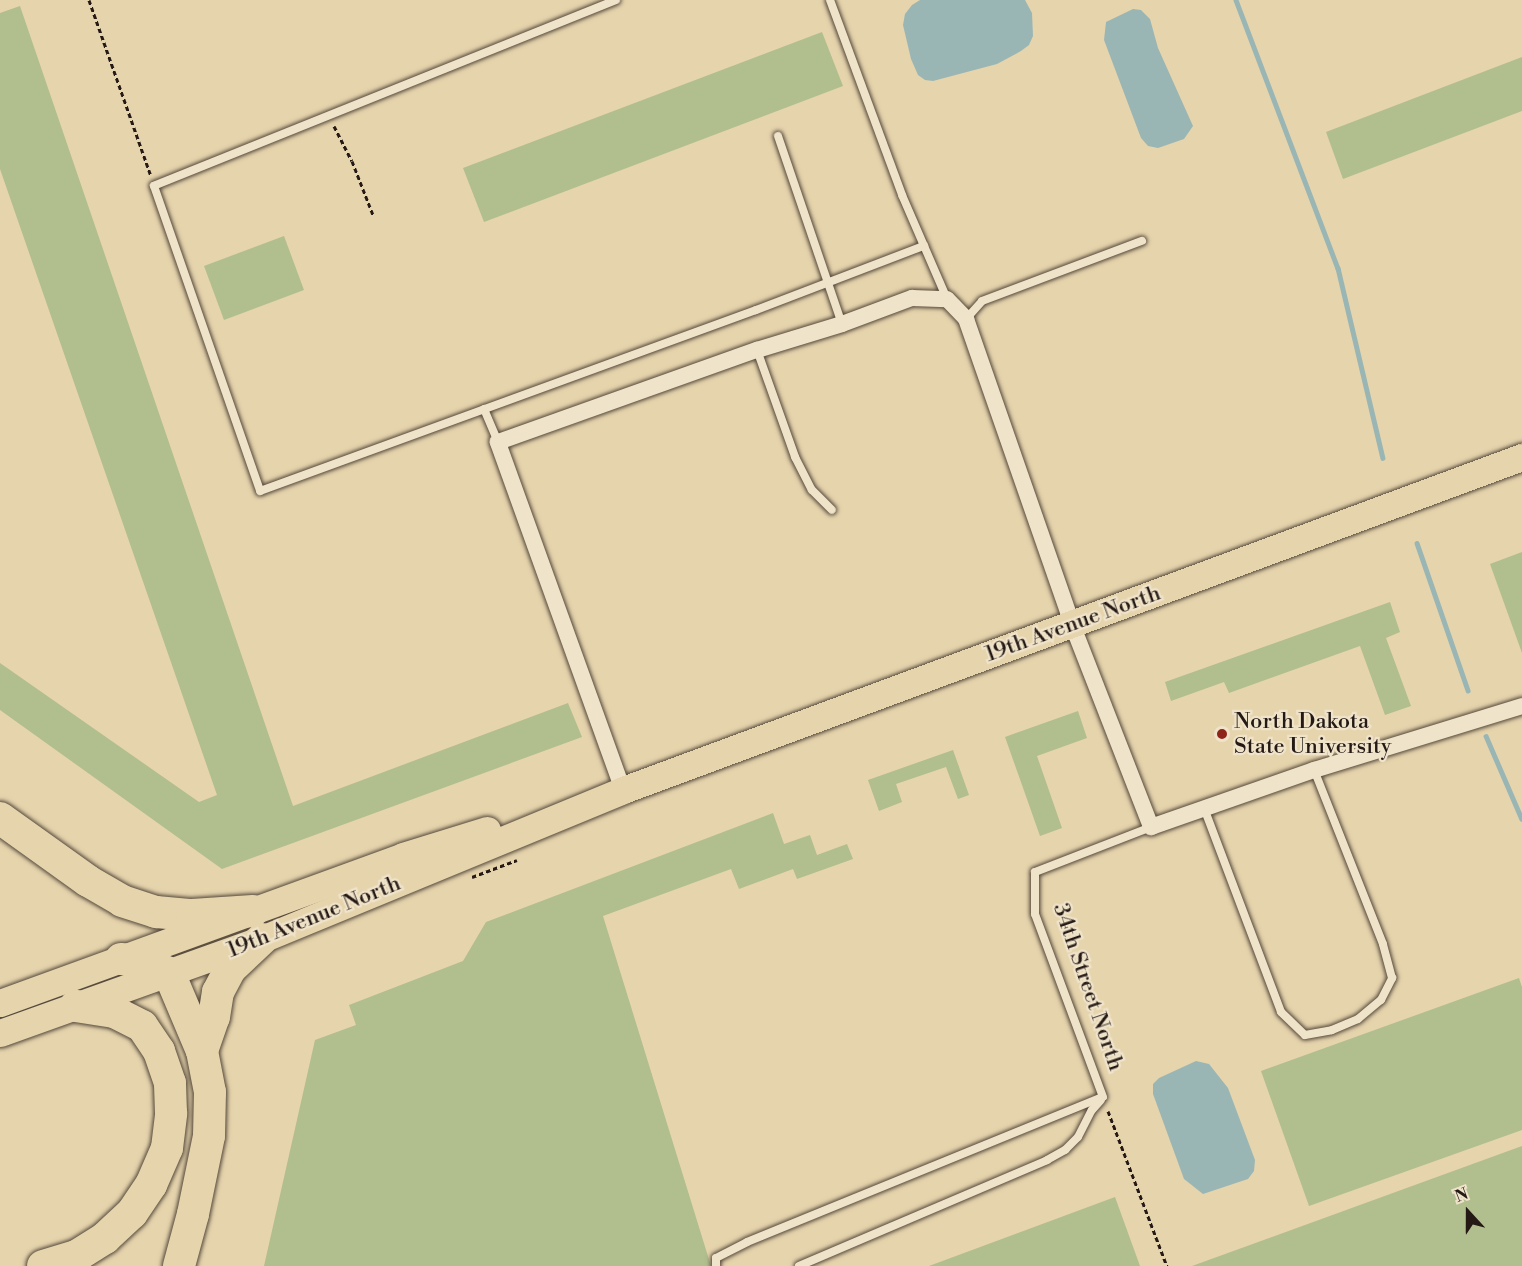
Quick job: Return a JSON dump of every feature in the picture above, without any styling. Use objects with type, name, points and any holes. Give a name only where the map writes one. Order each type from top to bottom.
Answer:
[{"type":"highway","points":[[0,819],[88,881],[122,901],[156,912],[258,925],[218,992],[214,1017],[202,1051]]},
{"type":"highway","points":[[121,959],[143,961],[169,973],[202,1051],[210,1092],[209,1136],[193,1214],[179,1266]]},
{"type":"highway","points":[[44,1266],[78,1255],[105,1238],[132,1213],[151,1185],[167,1148],[171,1113],[170,1083],[159,1051],[142,1026],[114,1012],[75,1006]]},
{"type":"main road","name":"19th Avenue North","points":[[0,1003],[121,959],[258,925],[1522,457]]},
{"type":"main road","name":"19th Avenue North","points":[[0,1033],[169,973],[258,925]]},
{"type":"street","points":[[623,790],[498,442],[912,298],[947,299],[966,319],[1072,624],[1151,827],[1314,770],[1522,706]]},
{"type":"lane","points":[[616,0],[154,186],[260,491],[924,246]]},
{"type":"lane","points":[[830,0],[902,195],[947,299]]},
{"type":"lane","points":[[778,136],[842,324]]},
{"type":"lane","points":[[966,319],[982,301],[1142,241]]},
{"type":"lane","points":[[758,350],[795,457],[812,490],[832,510]]},
{"type":"lane","points":[[484,409],[498,442]]},
{"type":"lane","points":[[1204,807],[1281,1012],[1305,1035],[1332,1030],[1358,1020],[1381,1000],[1392,978],[1383,944],[1314,770]]},
{"type":"lane","name":"34th Street North","points":[[1103,1097],[1035,914],[1035,872],[1151,827]]},
{"type":"lane","points":[[716,1266],[716,1258],[747,1242],[1103,1097]]},
{"type":"lane","points":[[799,1266],[1056,1155],[1078,1137],[1092,1110],[1103,1097]]},
{"type":"path","points":[[89,0],[154,186]]},
{"type":"path","points":[[329,116],[352,161],[373,215]]},
{"type":"path","points":[[1103,1097],[1167,1266]]},
{"type":"green space","points":[[20,6],[293,806],[568,703],[582,737],[222,869],[0,710],[0,663],[199,802],[217,795],[0,169],[0,13]]},
{"type":"green space","points":[[822,32],[843,86],[484,222],[463,168]]},
{"type":"green space","points":[[1522,57],[1522,111],[1343,179],[1326,132]]},
{"type":"green space","points":[[284,236],[304,290],[224,320],[204,266]]},
{"type":"green space","points":[[1522,552],[1522,653],[1490,564]]},
{"type":"green space","points":[[1390,602],[1400,632],[1386,638],[1411,706],[1385,715],[1360,646],[1229,693],[1224,682],[1171,701],[1165,682]]},
{"type":"green space","points":[[1078,711],[1087,738],[1037,756],[1062,828],[1040,836],[1005,737]]},
{"type":"green space","points":[[953,750],[969,795],[958,799],[946,767],[896,784],[902,802],[879,811],[868,780]]},
{"type":"green space","points":[[773,813],[784,844],[810,835],[817,855],[847,844],[853,859],[797,879],[793,869],[739,889],[731,869],[603,916],[711,1266],[264,1266],[315,1040],[356,1025],[349,1005],[463,961],[486,922]]},
{"type":"green space","points":[[1519,978],[1522,987],[1522,1130],[1309,1206],[1261,1071]]},
{"type":"green space","points":[[1522,1146],[1522,1266],[1192,1266]]},
{"type":"green space","points":[[1115,1197],[1140,1266],[929,1266]]},
{"type":"water","points":[[920,0],[1025,0],[1032,13],[1033,36],[1029,45],[997,64],[933,81],[925,80],[918,75],[911,59],[903,25],[905,14],[912,5]]},
{"type":"water","points":[[1133,9],[1141,10],[1150,19],[1158,48],[1193,126],[1184,139],[1158,148],[1148,146],[1141,138],[1104,40],[1106,22]]},
{"type":"water","points":[[1196,1061],[1209,1064],[1228,1088],[1255,1160],[1254,1171],[1248,1179],[1203,1194],[1184,1179],[1153,1094],[1153,1084],[1159,1078]]},
{"type":"waterway","points":[[1236,0],[1338,268],[1383,458]]},
{"type":"waterway","points":[[1417,543],[1468,690]]},
{"type":"waterway","points":[[1486,736],[1522,819]]},
{"type":"place","name":"North Dakota State University","points":[[1222,734]]}]
